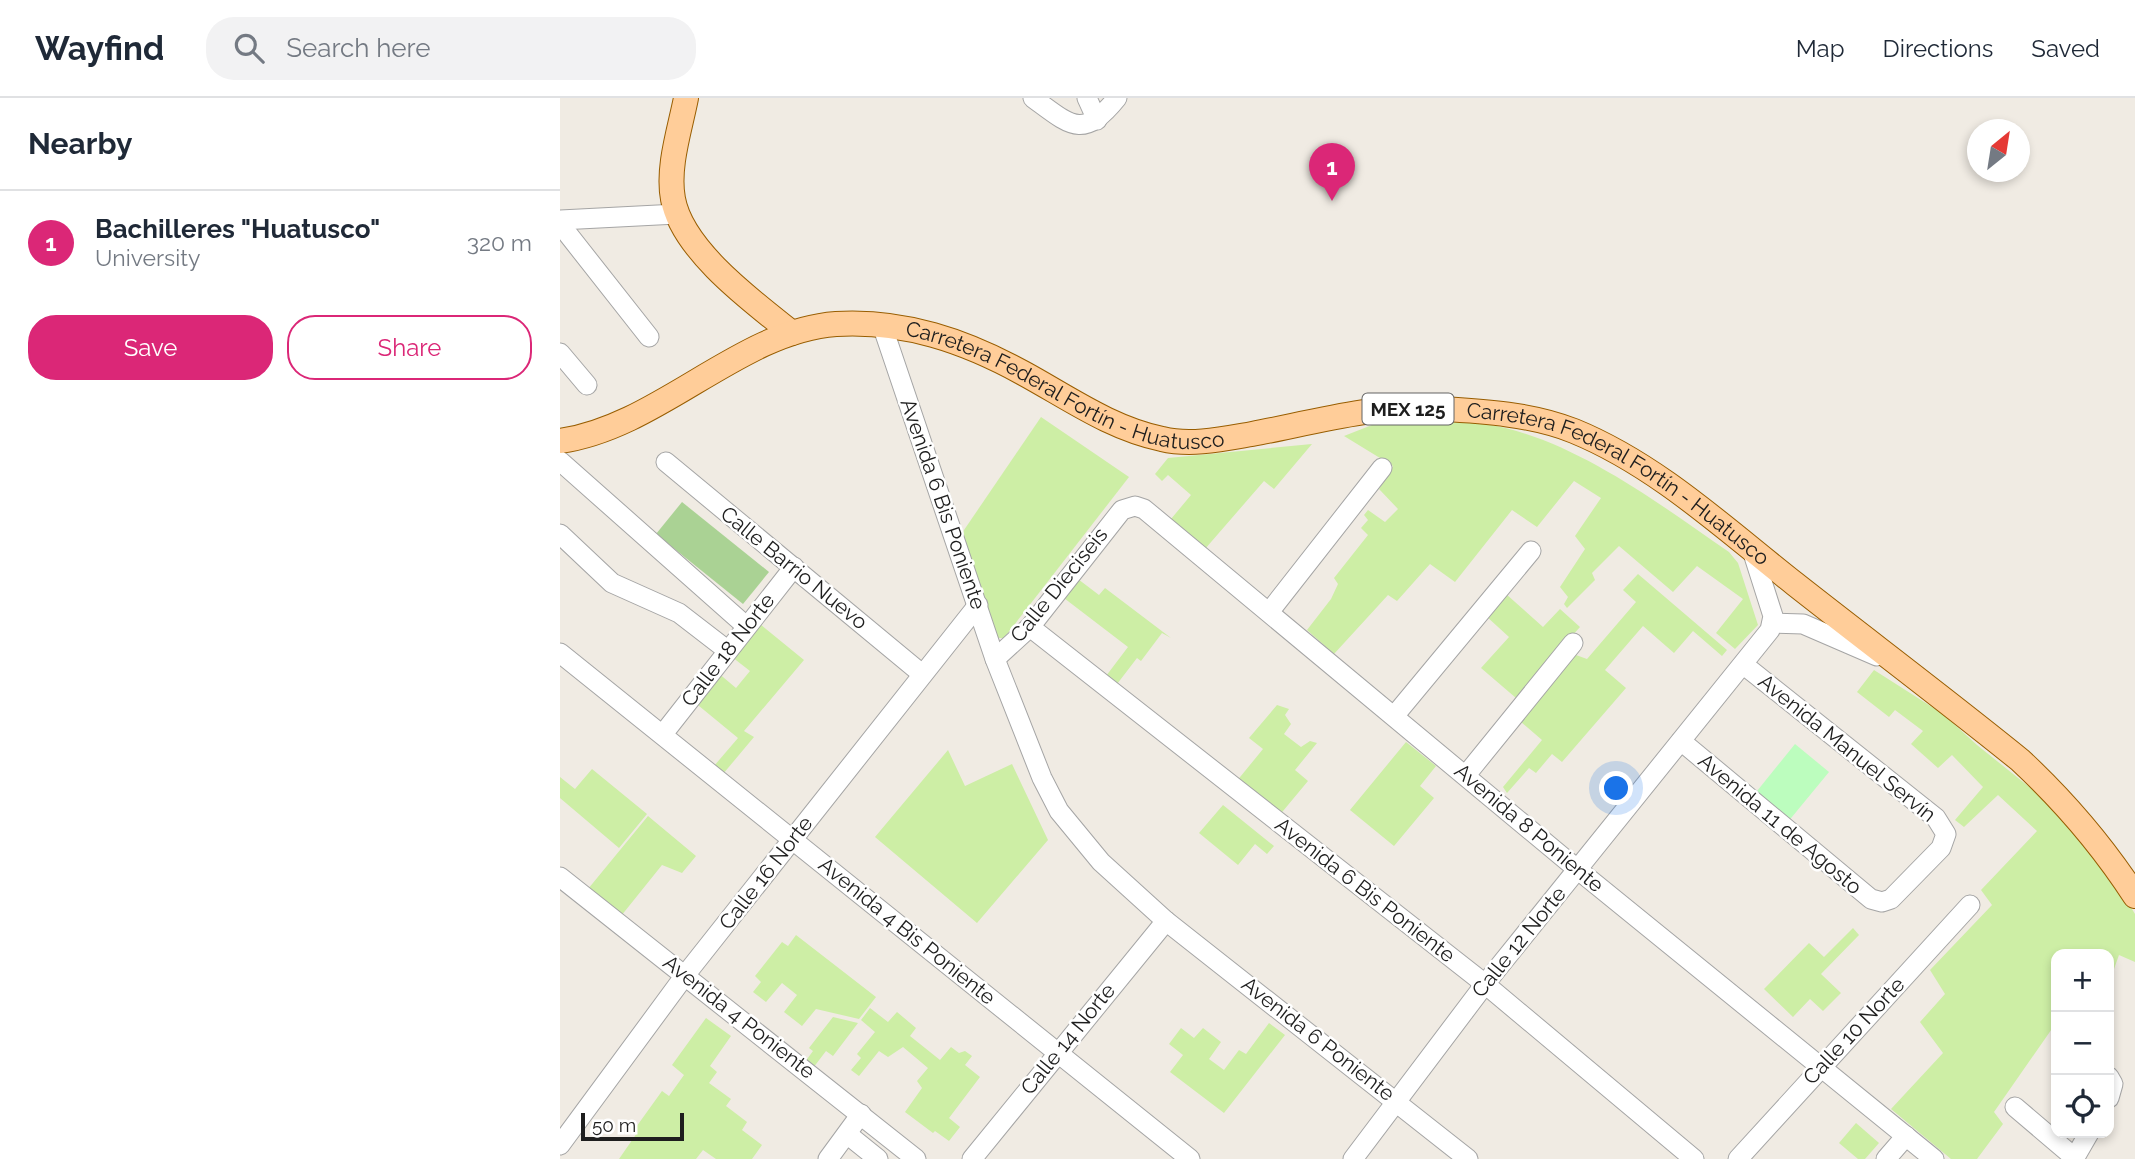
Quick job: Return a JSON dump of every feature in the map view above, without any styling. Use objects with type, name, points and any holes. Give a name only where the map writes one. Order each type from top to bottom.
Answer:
[{"type":"main road","points":[[686,98],[672,171],[672,197],[677,214],[705,255],[750,300],[792,333]]},
{"type":"main road","name":"Carretera Federal Fortín - Huatusco","points":[[560,441],[587,437],[637,415],[792,333],[835,324],[882,325],[930,332],[981,351],[1121,427],[1166,440],[1213,441],[1420,408],[1525,418],[1571,430],[1623,454],[1683,495],[1897,665],[1980,727],[2056,793],[2091,834],[2135,895]]},
{"type":"street","points":[[1033,98],[1056,116],[1089,123]]},
{"type":"street","points":[[1087,98],[1089,123]]},
{"type":"street","points":[[1089,123],[1117,98]]},
{"type":"street","points":[[560,222],[677,214]]},
{"type":"street","points":[[560,222],[649,337]]},
{"type":"street","name":"Avenida 6 Bis Poniente","points":[[882,325],[995,659],[1042,778],[1059,811],[1101,863],[1167,921]]},
{"type":"street","points":[[560,353],[587,385]]},
{"type":"street","points":[[560,461],[746,626]]},
{"type":"street","name":"Calle Barrio Nuevo","points":[[666,462],[922,674]]},
{"type":"street","points":[[1270,611],[1382,468]]},
{"type":"street","name":"Avenida 8 Poniente","points":[[1122,510],[1135,506],[1155,516],[1577,869],[1934,1159]]},
{"type":"street","name":"Calle Dieciseis","points":[[995,659],[1030,627],[1122,510]]},
{"type":"street","points":[[560,534],[611,583],[679,613],[727,650]]},
{"type":"street","points":[[1752,550],[1774,624],[1794,621],[1897,665]]},
{"type":"street","points":[[1395,715],[1531,551]]},
{"type":"street","name":"Calle 18 Norte","points":[[663,734],[794,567]]},
{"type":"street","name":"Calle 16 Norte","points":[[560,1145],[686,974],[978,605]]},
{"type":"street","name":"Calle 12 Norte","points":[[1353,1159],[1485,984],[1744,665],[1774,624]]},
{"type":"street","name":"Avenida 6 Bis Poniente","points":[[1030,627],[1485,984],[1694,1159]]},
{"type":"street","points":[[1466,775],[1573,643]]},
{"type":"street","name":"Avenida 4 Bis Poniente","points":[[560,653],[1190,1159]]},
{"type":"street","name":"Avenida Manuel Servín","points":[[1744,665],[1936,818],[1946,834],[1941,848],[1903,890],[1882,902]]},
{"type":"street","name":"Avenida 11 de Agosto","points":[[1681,741],[1859,891],[1882,902]]},
{"type":"street","name":"Avenida 4 Poniente","points":[[560,877],[686,974],[916,1159]]},
{"type":"street","name":"Calle 10 Norte","points":[[1738,1159],[1970,905]]},
{"type":"street","name":"Calle 14 Norte","points":[[972,1159],[1167,921]]},
{"type":"street","name":"Avenida 6 Poniente","points":[[1167,921],[1396,1099],[1468,1159]]},
{"type":"street","points":[[2015,1107],[2074,1159],[2086,1138]]},
{"type":"street","points":[[828,1159],[861,1114]]},
{"type":"street","points":[[847,1134],[878,1159]]},
{"type":"street","points":[[1886,1159],[1906,1136]]},
{"type":"green space","points":[[1041,417],[1129,477],[1004,638],[997,638],[962,533]]},
{"type":"green space","points":[[1477,423],[1517,431],[1581,457],[1613,474],[1729,552],[1738,563],[1758,625],[1735,649],[1716,633],[1743,599],[1697,566],[1673,592],[1619,546],[1592,573],[1595,580],[1567,608],[1564,604],[1568,597],[1560,587],[1585,549],[1575,536],[1601,498],[1574,481],[1537,527],[1512,510],[1455,582],[1430,564],[1397,601],[1388,595],[1334,654],[1307,630],[1331,599],[1338,584],[1334,578],[1368,535],[1361,528],[1368,520],[1364,515],[1368,510],[1385,522],[1398,509],[1379,489],[1393,466],[1344,436],[1372,425]]},
{"type":"green space","points":[[1312,444],[1274,489],[1264,481],[1205,549],[1171,519],[1191,495],[1168,475],[1162,481],[1155,474],[1168,458]]},
{"type":"green space","points":[[682,502],[769,572],[743,604],[656,534]]},
{"type":"green space","points":[[1638,574],[1727,650],[1722,656],[1693,631],[1674,653],[1643,626],[1605,670],[1626,688],[1562,762],[1552,754],[1536,773],[1529,768],[1507,793],[1503,787],[1542,740],[1521,722],[1576,655],[1587,659],[1636,602],[1623,590]]},
{"type":"green space","points":[[1074,576],[1099,595],[1105,588],[1171,638],[1162,633],[1141,661],[1137,658],[1114,688],[1103,680],[1128,647],[1060,595]]},
{"type":"green space","points":[[1506,594],[1543,627],[1560,609],[1580,627],[1516,698],[1481,668],[1509,637],[1486,616]]},
{"type":"green space","points":[[760,624],[804,660],[744,731],[754,737],[723,774],[714,766],[738,738],[693,701],[717,672],[736,688],[750,671],[732,657]]},
{"type":"green space","points":[[1874,670],[1943,714],[2038,794],[2102,860],[2135,914],[2135,962],[2119,955],[2114,969],[2114,949],[2051,949],[2051,1030],[1994,1112],[2003,1124],[1977,1159],[1951,1159],[1891,1109],[1943,1053],[1920,1022],[1945,994],[1930,970],[1992,905],[1981,890],[2037,831],[1998,795],[1964,827],[1955,820],[1983,787],[1952,755],[1938,768],[1911,744],[1923,731],[1895,710],[1889,717],[1857,692]]},
{"type":"green space","points":[[1277,705],[1289,709],[1285,715],[1291,724],[1284,734],[1301,747],[1310,741],[1317,743],[1295,770],[1308,781],[1278,817],[1236,782],[1263,749],[1249,738]]},
{"type":"green space","points":[[1406,742],[1436,766],[1420,786],[1434,798],[1394,846],[1350,810]]},
{"type":"green space","points":[[1795,744],[1829,772],[1787,823],[1753,796]]},
{"type":"green space","points":[[948,750],[965,786],[1012,764],[1048,840],[977,923],[875,837]]},
{"type":"green space","points":[[592,769],[647,814],[619,848],[560,798],[560,777],[575,789]]},
{"type":"green space","points":[[1223,805],[1274,846],[1267,854],[1255,844],[1238,865],[1199,833]]},
{"type":"green space","points":[[648,816],[696,856],[682,873],[662,865],[621,916],[588,889]]},
{"type":"green space","points":[[1853,928],[1859,935],[1821,974],[1841,993],[1823,1011],[1810,999],[1793,1017],[1764,989],[1809,943],[1824,957]]},
{"type":"green space","points":[[796,935],[876,997],[859,1019],[816,1009],[802,1026],[784,1012],[797,995],[782,983],[766,1002],[753,992],[761,982],[755,976],[782,942],[788,946]]},
{"type":"green space","points":[[870,1008],[888,1022],[897,1012],[916,1028],[910,1036],[940,1060],[951,1047],[959,1053],[965,1051],[972,1056],[965,1065],[980,1077],[949,1118],[960,1127],[949,1141],[935,1131],[933,1133],[905,1112],[922,1088],[917,1081],[928,1068],[903,1047],[888,1057],[879,1051],[859,1076],[851,1070],[861,1058],[857,1054],[875,1032],[861,1020]]},
{"type":"green space","points":[[833,1017],[858,1023],[833,1056],[826,1051],[810,1072],[802,1066],[813,1051],[809,1048]]},
{"type":"green space","points":[[706,1018],[731,1036],[710,1066],[717,1072],[709,1083],[731,1099],[726,1106],[747,1122],[742,1130],[762,1145],[752,1159],[716,1159],[703,1150],[696,1159],[619,1159],[637,1133],[634,1130],[662,1091],[669,1096],[684,1075],[672,1065]]},
{"type":"green space","points":[[1269,1023],[1285,1035],[1224,1113],[1170,1072],[1183,1055],[1169,1044],[1181,1028],[1194,1038],[1203,1028],[1221,1042],[1209,1059],[1224,1070],[1239,1050],[1246,1054]]},
{"type":"green space","points":[[1856,1123],[1879,1143],[1865,1159],[1858,1159],[1839,1143]]},
{"type":"place","name":"Bachilleres \"Huatusco\"","points":[[1332,201]]}]
